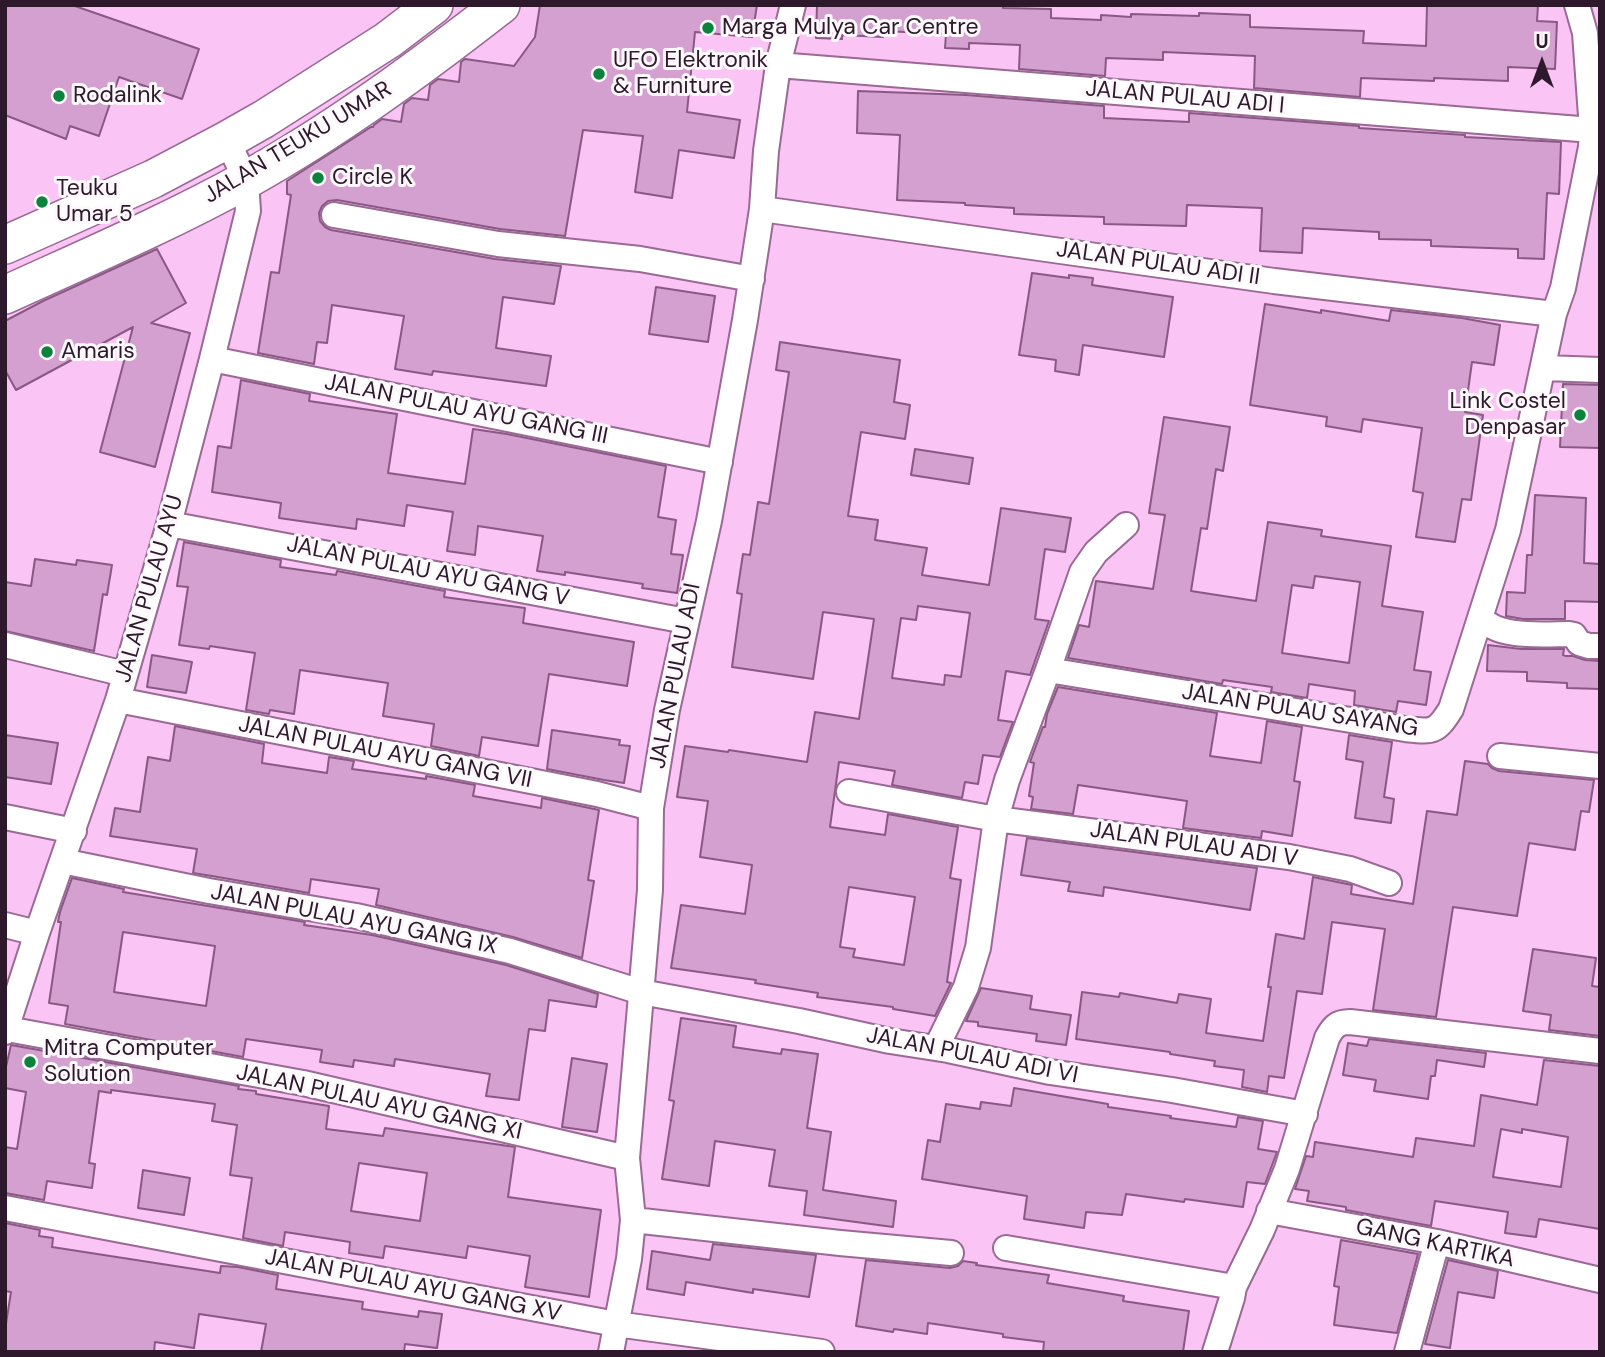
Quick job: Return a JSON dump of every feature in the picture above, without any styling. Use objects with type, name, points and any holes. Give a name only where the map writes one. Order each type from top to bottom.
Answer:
[{"type":"main road","name":"JALAN TEUKU UMAR","points":[[5,245],[153,179],[227,140],[387,40],[434,5]]},
{"type":"main road","name":"JALAN TEUKU UMAR","points":[[5,295],[136,235],[246,180],[416,71],[501,5]]},
{"type":"street","name":"JALAN PULAU ADI","points":[[611,1352],[629,1259],[633,1220],[627,1158],[650,890],[651,808],[667,710],[720,462],[752,279],[778,65],[793,5]]},
{"type":"street","name":"JALAN PULAU SAYANG","points":[[1048,670],[1405,729],[1428,732],[1441,725],[1451,709],[1508,530],[1554,314],[1563,288],[1591,148],[1585,33],[1577,5]]},
{"type":"street","name":"JALAN PULAU ADI I","points":[[778,65],[1592,130]]},
{"type":"street","name":"JALAN PULAU AYU","points":[[6,1031],[37,933],[118,701],[169,524],[212,359],[248,211],[246,180],[227,140]]},
{"type":"street","name":"JALAN PULAU ADI II","points":[[762,209],[1274,281],[1554,314]]},
{"type":"street","points":[[334,215],[498,244],[640,259],[752,279]]},
{"type":"street","name":"JALAN PULAU AYU GANG III","points":[[212,359],[720,462]]},
{"type":"street","points":[[1544,368],[1600,370]]},
{"type":"street","name":"JALAN PULAU AYU GANG V","points":[[169,524],[686,621]]},
{"type":"street","points":[[936,1048],[965,987],[978,948],[996,819],[1007,780],[1082,572],[1096,552],[1126,525]]},
{"type":"street","points":[[1480,617],[1487,625],[1501,631],[1569,634],[1574,635],[1579,643],[1600,646]]},
{"type":"street","points":[[5,645],[125,674]]},
{"type":"street","name":"JALAN PULAU AYU GANG VII","points":[[118,701],[597,794],[651,808]]},
{"type":"street","points":[[1500,756],[1600,766]]},
{"type":"street","name":"JALAN PULAU ADI V","points":[[849,792],[996,819],[1289,857],[1349,869],[1389,883]]},
{"type":"street","points":[[5,817],[74,831]]},
{"type":"street","name":"JALAN PULAU AYU GANG IX","points":[[62,861],[209,891],[369,919],[510,951],[641,992]]},
{"type":"street","points":[[5,925],[37,933]]},
{"type":"street","name":"JALAN PULAU ADI VI","points":[[641,992],[786,1018],[1050,1072],[1305,1114]]},
{"type":"street","points":[[1216,1352],[1234,1287],[1287,1169],[1327,1038],[1337,1024],[1343,1022],[1600,1051]]},
{"type":"street","name":"JALAN PULAU AYU GANG XI","points":[[6,1031],[303,1083],[627,1158]]},
{"type":"street","name":"JALAN PULAU AYU GANG XV","points":[[5,1208],[616,1324],[822,1352]]},
{"type":"street","name":"GANG KARTIKA","points":[[1269,1212],[1437,1242],[1600,1280]]},
{"type":"street","points":[[633,1220],[951,1253]]},
{"type":"street","points":[[1407,1352],[1437,1242]]},
{"type":"street","points":[[1006,1248],[1234,1287]]},
{"type":"building","points":[[5,5],[72,5],[199,49],[182,99],[119,77],[99,136],[70,126],[66,139],[5,115]]},
{"type":"building","points":[[540,5],[757,5],[752,37],[695,32],[687,112],[740,120],[734,158],[679,150],[672,198],[635,192],[643,136],[583,130],[565,236],[500,229],[337,200],[328,201],[322,206],[320,221],[331,230],[495,259],[561,266],[554,304],[503,297],[496,348],[551,356],[546,386],[433,371],[432,375],[395,369],[404,316],[332,305],[327,343],[317,342],[314,364],[258,353],[271,272],[279,273],[291,195],[287,194],[287,181],[382,119],[401,122],[404,104],[412,98],[428,100],[430,85],[438,79],[459,82],[461,62],[465,59],[514,66],[535,37]]},
{"type":"building","points":[[817,5],[1003,5],[1003,8],[1051,9],[1051,18],[1101,20],[1101,15],[1250,15],[1250,27],[1364,31],[1363,43],[1426,46],[1427,5],[1538,5],[1537,21],[1557,22],[1555,69],[1508,67],[1508,81],[1361,78],[1360,97],[1254,88],[1255,56],[1163,52],[1163,60],[1106,58],[1105,76],[1019,69],[1020,45],[969,43],[969,49],[945,48],[946,34],[884,31],[883,37],[842,35],[842,39],[816,38]]},
{"type":"building","points":[[858,91],[966,95],[1104,106],[1104,118],[1189,122],[1189,113],[1465,137],[1561,142],[1559,194],[1547,193],[1544,259],[1518,258],[1518,249],[1431,246],[1431,240],[1379,239],[1379,232],[1303,228],[1302,253],[1260,251],[1262,208],[1187,205],[1186,226],[1104,224],[1104,217],[1014,214],[1014,208],[897,200],[900,135],[857,133]]},
{"type":"building","name":"Amaris","points":[[157,249],[186,303],[151,323],[190,333],[155,467],[100,452],[133,327],[16,390],[5,370],[5,321]]},
{"type":"building","points":[[1032,273],[1093,278],[1092,285],[1173,297],[1164,357],[1083,345],[1079,375],[1055,371],[1056,360],[1019,355]]},
{"type":"building","points":[[656,287],[715,296],[708,342],[649,334]]},
{"type":"building","points":[[1265,304],[1389,321],[1391,310],[1500,325],[1494,365],[1472,362],[1465,412],[1483,415],[1471,500],[1462,499],[1455,542],[1416,537],[1423,493],[1413,491],[1422,428],[1363,419],[1361,432],[1326,426],[1327,417],[1250,405]]},
{"type":"building","points":[[780,342],[900,360],[894,402],[910,405],[905,439],[861,432],[848,516],[878,520],[875,540],[927,548],[922,575],[989,585],[1001,508],[1071,518],[1065,552],[1045,549],[1035,619],[1049,621],[1030,675],[1006,671],[998,720],[1013,722],[1000,757],[983,755],[978,784],[965,782],[962,798],[892,785],[895,771],[839,762],[830,827],[885,835],[888,814],[958,827],[950,878],[961,880],[947,982],[951,983],[935,1016],[893,1007],[817,997],[818,993],[755,983],[756,980],[671,968],[681,905],[745,914],[752,865],[700,857],[708,801],[677,797],[685,746],[807,762],[815,712],[859,719],[874,619],[823,612],[813,679],[732,667],[742,594],[737,593],[743,554],[750,555],[758,502],[769,504],[789,372],[776,370]],"holes":[[[918,606],[970,613],[961,677],[945,675],[944,685],[892,678],[901,618],[916,620]],[[849,887],[915,897],[904,965],[853,957],[855,949],[840,947]]]},
{"type":"building","points":[[241,380],[310,394],[309,401],[397,414],[388,473],[465,484],[473,429],[666,466],[658,517],[676,520],[671,554],[683,555],[677,593],[642,588],[643,584],[565,572],[565,575],[537,571],[543,536],[478,526],[475,555],[447,551],[453,512],[407,505],[404,526],[357,519],[356,529],[279,518],[281,503],[212,492],[218,446],[231,448]]},
{"type":"building","name":"Link Costel Denpasar","points":[[1563,384],[1600,385],[1600,448],[1560,447]]},
{"type":"building","points":[[1164,417],[1230,427],[1223,471],[1216,469],[1207,529],[1201,528],[1191,591],[1256,601],[1268,522],[1322,530],[1321,536],[1391,546],[1382,606],[1423,612],[1414,670],[1431,672],[1426,705],[1398,701],[1396,712],[1354,705],[1355,691],[1309,684],[1307,698],[1271,692],[1272,687],[1223,680],[1222,684],[1068,658],[1079,625],[1089,627],[1096,581],[1153,589],[1165,515],[1149,513]],"holes":[[[1315,576],[1360,582],[1349,663],[1282,653],[1292,585],[1313,588]]]},
{"type":"building","points":[[915,449],[973,458],[969,484],[911,475]]},
{"type":"building","points":[[1535,495],[1586,498],[1584,563],[1600,564],[1600,602],[1565,601],[1565,619],[1523,619],[1506,616],[1507,592],[1525,593],[1527,555],[1532,555]]},
{"type":"building","points":[[184,542],[281,560],[280,567],[336,575],[337,571],[445,591],[444,597],[525,608],[523,623],[634,642],[627,686],[549,674],[538,746],[482,737],[479,756],[431,746],[434,724],[383,716],[388,683],[300,670],[294,714],[246,710],[255,653],[210,646],[209,649],[179,645],[188,587],[177,586]]},
{"type":"building","points":[[35,559],[76,565],[77,560],[112,565],[107,595],[103,594],[94,651],[5,631],[5,582],[31,586]]},
{"type":"building","points":[[1488,645],[1521,649],[1564,649],[1563,655],[1566,656],[1600,661],[1600,689],[1567,688],[1567,683],[1527,681],[1527,672],[1487,671]]},
{"type":"building","points":[[152,655],[192,662],[186,693],[147,687]]},
{"type":"building","points":[[1058,687],[1217,713],[1210,756],[1261,763],[1267,721],[1302,727],[1294,781],[1300,782],[1292,836],[1262,831],[1261,838],[1183,828],[1187,801],[1078,785],[1073,814],[1031,809],[1033,797],[1029,796],[1034,763],[1030,762]]},
{"type":"building","points":[[175,726],[264,744],[262,763],[327,773],[329,757],[354,761],[352,769],[426,779],[426,776],[475,785],[473,796],[541,808],[542,798],[599,810],[588,880],[594,881],[582,958],[513,937],[376,905],[379,889],[311,879],[309,893],[193,873],[197,849],[110,836],[115,808],[140,812],[148,757],[170,761]]},
{"type":"building","points":[[552,730],[620,740],[619,745],[630,746],[624,783],[547,769]]},
{"type":"building","points":[[5,735],[58,743],[51,784],[5,777]]},
{"type":"building","points":[[1349,735],[1392,742],[1384,797],[1394,799],[1391,823],[1355,818],[1363,762],[1346,759]]},
{"type":"building","points":[[1465,761],[1488,764],[1499,771],[1594,780],[1589,812],[1581,811],[1575,850],[1529,843],[1517,916],[1453,907],[1436,1017],[1373,1010],[1385,929],[1332,922],[1322,994],[1297,991],[1284,1078],[1269,1076],[1267,1092],[1242,1087],[1244,1070],[1214,1066],[1215,1061],[1076,1039],[1082,992],[1119,997],[1120,993],[1177,1003],[1179,994],[1211,999],[1206,1033],[1263,1041],[1276,934],[1304,939],[1313,877],[1352,885],[1351,894],[1413,904],[1427,811],[1457,815]]},
{"type":"building","points":[[1027,838],[1257,868],[1250,910],[1104,887],[1103,896],[1068,891],[1070,882],[1021,875]]},
{"type":"building","points":[[72,878],[124,889],[123,892],[305,922],[304,925],[372,935],[506,965],[598,994],[596,1007],[549,1000],[545,1031],[529,1029],[519,1100],[486,1096],[490,1074],[395,1059],[394,1066],[354,1060],[353,1067],[320,1062],[322,1050],[246,1039],[243,1057],[65,1024],[68,1006],[49,1003],[61,922],[58,922]],"holes":[[[123,932],[215,946],[206,1006],[114,992]]]},
{"type":"building","points":[[1533,949],[1596,958],[1592,986],[1600,987],[1600,1036],[1549,1030],[1551,1015],[1523,1011]]},
{"type":"building","points":[[981,988],[1032,996],[1030,1009],[1071,1015],[1066,1045],[1036,1041],[1037,1034],[978,1026],[978,1022],[966,1021]]},
{"type":"building","points":[[681,1018],[736,1026],[733,1047],[781,1054],[782,1049],[818,1054],[807,1128],[831,1132],[823,1190],[896,1201],[893,1227],[804,1215],[807,1191],[769,1186],[775,1150],[715,1141],[709,1186],[662,1179],[674,1101],[669,1100]]},
{"type":"building","points":[[1369,1039],[1486,1053],[1484,1067],[1437,1060],[1435,1076],[1431,1076],[1428,1099],[1374,1091],[1376,1080],[1343,1075],[1348,1043],[1367,1046]]},
{"type":"building","points":[[11,1045],[239,1086],[238,1089],[256,1091],[256,1094],[329,1106],[326,1129],[383,1136],[385,1128],[515,1147],[508,1197],[601,1210],[589,1297],[525,1287],[530,1256],[468,1246],[466,1258],[385,1246],[383,1258],[349,1253],[350,1242],[285,1232],[283,1246],[243,1238],[252,1178],[230,1175],[237,1125],[212,1121],[215,1104],[111,1090],[111,1093],[99,1091],[89,1163],[95,1164],[92,1188],[47,1181],[44,1200],[5,1193],[5,1147],[17,1149],[26,1092],[5,1088],[5,1071]],"holes":[[[359,1163],[427,1173],[420,1221],[351,1211]]]},
{"type":"building","points":[[572,1058],[607,1064],[597,1132],[562,1127]]},
{"type":"building","points":[[1544,1060],[1600,1066],[1600,1229],[1539,1219],[1536,1237],[1505,1233],[1508,1212],[1435,1201],[1431,1226],[1307,1201],[1309,1191],[1295,1189],[1306,1156],[1313,1157],[1315,1142],[1413,1157],[1416,1138],[1474,1146],[1481,1095],[1537,1105]],"holes":[[[1501,1129],[1522,1133],[1522,1129],[1568,1137],[1561,1187],[1493,1177]]]},
{"type":"building","points":[[1014,1088],[1108,1104],[1108,1107],[1171,1116],[1170,1118],[1236,1127],[1238,1117],[1263,1121],[1258,1149],[1277,1152],[1265,1184],[1247,1182],[1243,1207],[1126,1194],[1122,1215],[1086,1212],[1084,1228],[1024,1219],[1027,1196],[922,1179],[928,1140],[940,1142],[946,1104],[980,1109],[981,1102],[1011,1106]]},
{"type":"building","points":[[143,1170],[190,1178],[184,1215],[138,1208]]},
{"type":"building","points":[[5,1223],[40,1230],[39,1236],[53,1238],[52,1247],[220,1273],[221,1266],[238,1267],[278,1275],[276,1289],[363,1302],[362,1309],[418,1317],[419,1311],[442,1314],[437,1348],[405,1344],[404,1352],[261,1352],[266,1324],[199,1314],[194,1348],[155,1342],[154,1352],[5,1352],[5,1330],[11,1292],[5,1291]]},
{"type":"building","points":[[1341,1240],[1418,1254],[1397,1333],[1334,1325],[1339,1287],[1334,1286]]},
{"type":"building","points":[[713,1244],[816,1255],[809,1297],[753,1289],[753,1293],[686,1282],[684,1295],[647,1289],[652,1251],[710,1260]]},
{"type":"building","points":[[866,1260],[950,1268],[963,1261],[977,1263],[976,1265],[1049,1275],[1047,1283],[1124,1296],[1123,1301],[1189,1311],[1183,1352],[1043,1352],[1044,1342],[928,1323],[927,1334],[856,1326]]},
{"type":"building","points":[[1448,1260],[1498,1271],[1494,1298],[1458,1292],[1450,1348],[1425,1344]]},
{"type":"place","name":"Marga Mulya Car Centre","points":[[708,28]]},
{"type":"place","name":"UFO Elektronik & Furniture","points":[[599,74]]},
{"type":"place","name":"Rodalink","points":[[59,96]]},
{"type":"place","name":"Circle K","points":[[318,178]]},
{"type":"place","name":"Teuku Umar 5","points":[[42,202]]},
{"type":"place","name":"Amaris","points":[[47,352]]},
{"type":"place","name":"Link Costel Denpasar","points":[[1580,415]]},
{"type":"place","name":"Mitra Computer Solution","points":[[30,1062]]}]
